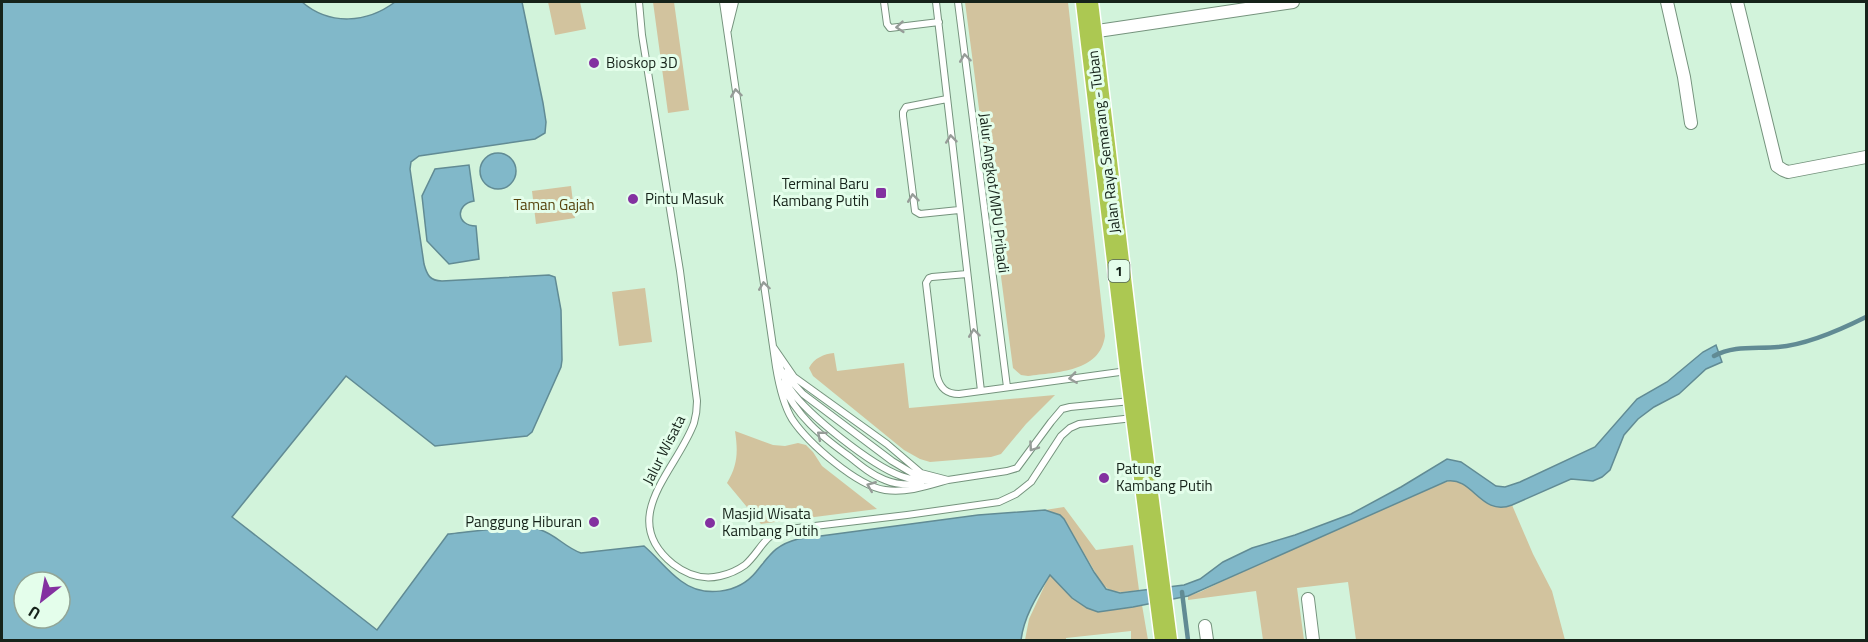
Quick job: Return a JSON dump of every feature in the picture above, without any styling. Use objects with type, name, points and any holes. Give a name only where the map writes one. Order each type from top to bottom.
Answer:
[{"type":"highway","name":"Jalan Raya Semarang - Tuban","points":[[1087,2],[1165,637]]},
{"type":"street","points":[[1091,32],[1293,2]]},
{"type":"street","points":[[1667,2],[1684,76],[1691,123]]},
{"type":"street","points":[[1737,2],[1777,166],[1788,172],[1866,158]]},
{"type":"street","points":[[1308,599],[1313,640]]},
{"type":"street","points":[[1205,626],[1207,640]]},
{"type":"lane","name":"Jalur Wisata","points":[[639,2],[642,35],[680,271],[697,401],[691,429],[659,485],[650,509],[649,522],[654,540],[665,557],[672,563],[684,572],[697,576],[718,576],[745,565],[770,535],[781,530],[999,502],[1016,494],[1031,482],[1061,436],[1074,426],[1136,409]]},
{"type":"lane","points":[[728,2],[727,33],[777,378],[790,415],[803,434],[822,452],[868,485],[882,490],[909,491],[948,480]]},
{"type":"lane","points":[[727,33],[728,2]]},
{"type":"lane","points":[[884,2],[886,24],[890,28],[939,22]]},
{"type":"lane","points":[[936,2],[981,391]]},
{"type":"lane","name":"Jalur Angkot/MPU Pribadi","points":[[958,2],[1007,387]]},
{"type":"lane","points":[[947,99],[908,107],[904,110],[903,116],[915,211],[920,214],[959,210]]},
{"type":"lane","points":[[967,273],[929,278],[927,283],[937,376],[940,385],[946,391],[955,394],[1131,370]]},
{"type":"lane","points":[[772,344],[781,380],[788,397],[802,418],[829,442],[875,476],[889,482],[913,485],[1007,471],[1017,468],[1057,414],[1066,408],[1136,409]]},
{"type":"lane","points":[[772,344],[794,377],[887,444],[921,473],[948,480]]},
{"type":"lane","points":[[772,344],[789,378],[803,394],[905,469],[921,477],[948,480]]},
{"type":"lane","points":[[772,344],[789,387],[812,413],[836,433],[874,461],[901,476],[917,480],[948,480]]},
{"type":"green space","points":[[548,2],[580,2],[586,29],[555,35]]},
{"type":"green space","points":[[653,2],[674,2],[689,110],[668,113]]},
{"type":"green space","points":[[965,2],[1068,2],[1105,336],[1095,357],[1075,368],[1028,376],[1021,375],[1013,368]]},
{"type":"green space","name":"Taman Gajah","points":[[571,186],[575,218],[536,224],[532,191]]},
{"type":"green space","points":[[645,288],[652,342],[619,346],[612,292]]},
{"type":"green space","points":[[834,353],[837,371],[904,363],[909,408],[1055,395],[1026,424],[1001,454],[991,457],[930,462],[904,450],[813,376],[809,368],[816,359]]},
{"type":"green space","points":[[735,431],[773,445],[785,446],[798,443],[806,445],[822,466],[877,509],[761,524],[727,483],[736,458]]},
{"type":"green space","points":[[1454,480],[1462,483],[1488,503],[1503,507],[1512,505],[1552,591],[1565,640],[1356,640],[1348,582],[1297,588],[1304,640],[1263,640],[1256,591],[1188,600],[1188,596],[1277,555]]},
{"type":"green space","points":[[1064,507],[1096,550],[1133,545],[1139,590],[1115,591],[1102,584],[1064,519],[1060,515],[1045,510]]},
{"type":"green space","points":[[1050,574],[1072,597],[1090,608],[1111,610],[1142,605],[1148,640],[1131,640],[1131,631],[1066,638],[1066,640],[1025,640],[1029,619]]},
{"type":"water","points":[[2,2],[302,2],[324,15],[348,19],[373,14],[395,2],[522,2],[543,103],[545,133],[535,139],[419,156],[411,162],[410,169],[424,264],[432,279],[442,281],[549,275],[555,277],[561,310],[561,367],[532,432],[527,436],[435,446],[346,376],[232,517],[377,630],[448,534],[510,528],[541,530],[581,553],[644,546],[681,581],[699,590],[720,591],[740,585],[749,579],[774,551],[798,539],[978,515],[1045,510],[1060,515],[1064,519],[1106,589],[1120,593],[1184,585],[1200,579],[1223,562],[1252,548],[1351,514],[1447,459],[1461,462],[1496,486],[1505,487],[1520,482],[1595,447],[1637,399],[1667,382],[1703,352],[1716,345],[1722,362],[1706,369],[1679,394],[1654,407],[1638,419],[1624,435],[1610,470],[1593,481],[1571,479],[1512,505],[1501,507],[1485,502],[1456,481],[1447,481],[1188,596],[1133,607],[1098,612],[1087,608],[1072,598],[1050,575],[1028,614],[1021,640],[2,640]]},
{"type":"water","points":[[498,153],[511,158],[516,171],[511,184],[498,189],[485,184],[480,171],[485,158]]},
{"type":"water","points":[[469,165],[474,201],[463,206],[460,215],[465,223],[476,226],[479,259],[449,264],[427,241],[422,196],[435,169]]},
{"type":"waterway","points":[[1714,356],[1729,350],[1789,346],[1835,331],[1866,317]]},
{"type":"waterway","points":[[1182,592],[1188,640]]},
{"type":"place","name":"Bioskop 3D","points":[[594,63]]},
{"type":"place","name":"Terminal Baru Kambang Putih","points":[[881,193]]},
{"type":"place","name":"Pintu Masuk","points":[[633,199]]},
{"type":"place","name":"Patung Kambang Putih","points":[[1104,478]]},
{"type":"place","name":"Panggung Hiburan","points":[[594,522]]},
{"type":"place","name":"Masjid Wisata Kambang Putih","points":[[710,523]]}]
